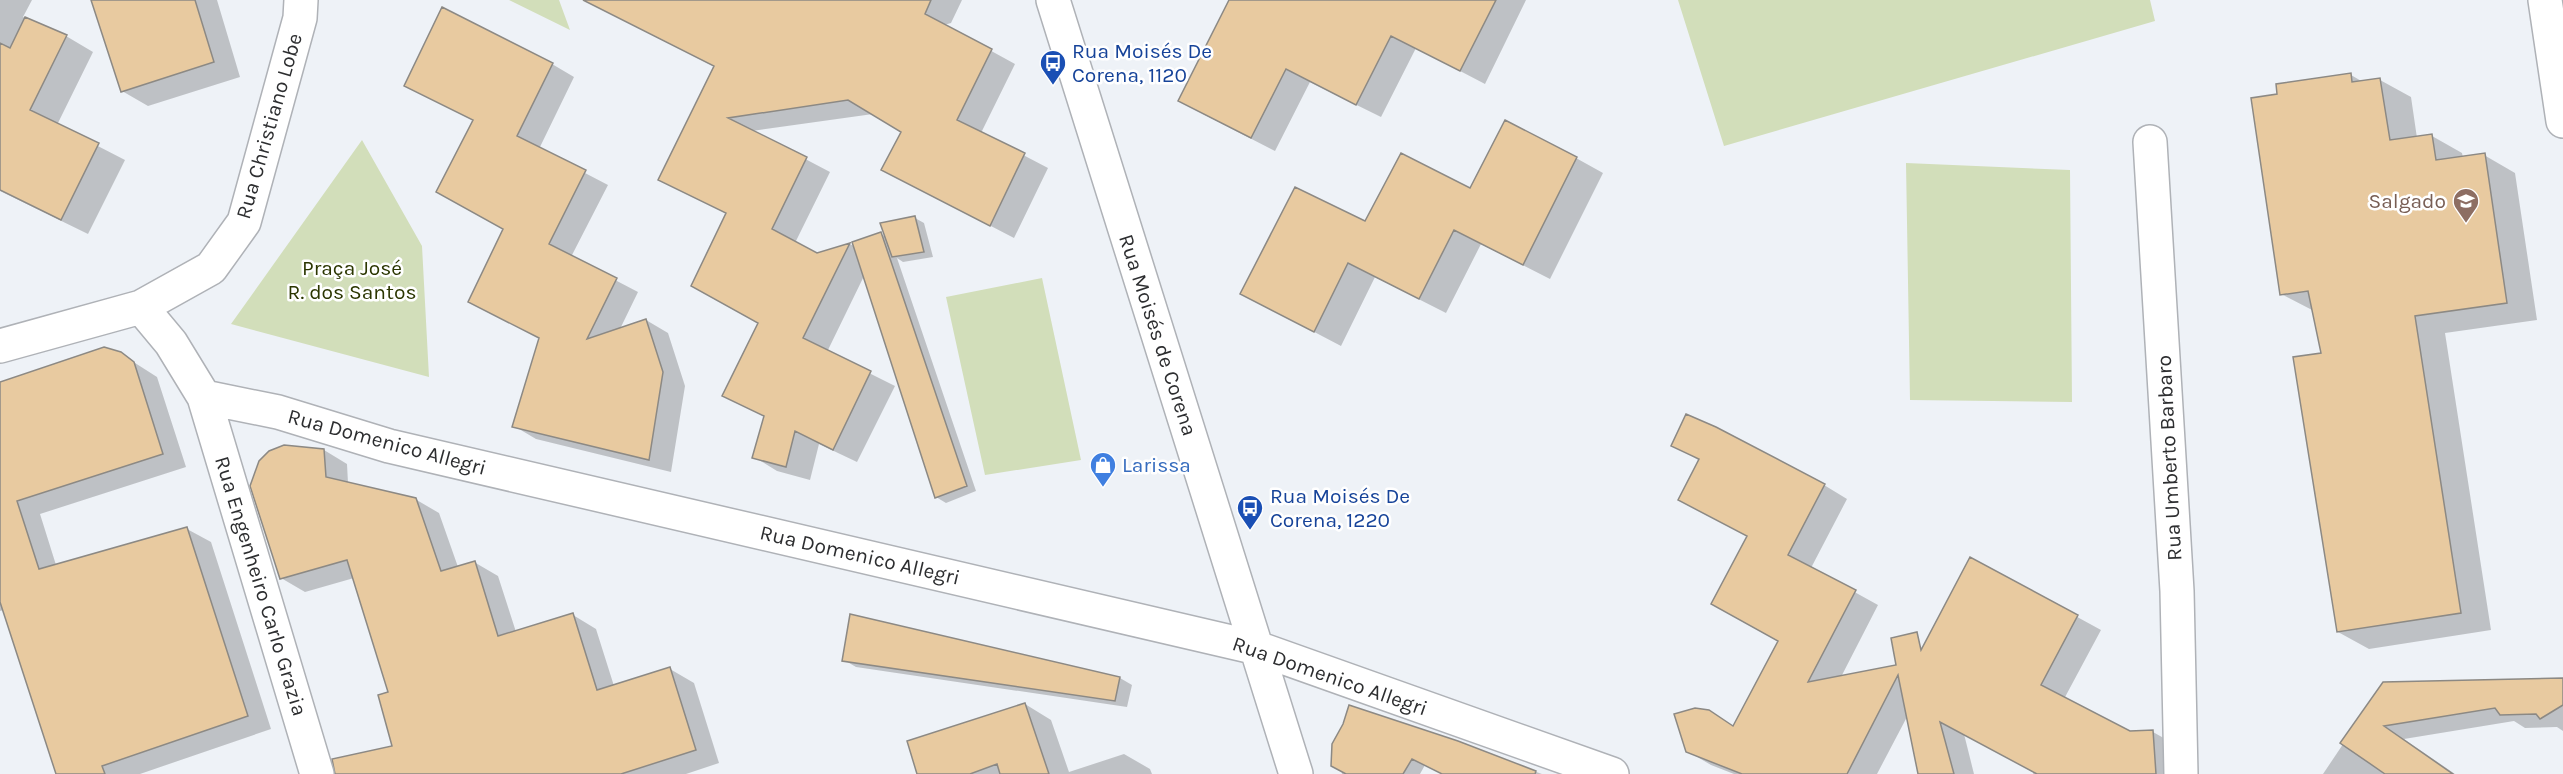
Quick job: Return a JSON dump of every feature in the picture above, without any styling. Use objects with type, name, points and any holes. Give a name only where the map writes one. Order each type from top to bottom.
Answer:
[{"type":"street","name":"Rua Christiano Lobe","points":[[0,346],[141,307],[211,268],[244,222],[300,18],[301,0]]},
{"type":"street","name":"Rua Moisés de Corena","points":[[1053,0],[1296,774]]},
{"type":"street","points":[[2545,0],[2563,121]]},
{"type":"street","name":"Rua Umberto Barbaro","points":[[2150,142],[2177,591],[2181,774]]},
{"type":"street","points":[[141,307],[171,343],[204,397]]},
{"type":"street","name":"Rua Domenico Allegri","points":[[204,397],[278,412],[389,446],[1257,648],[1612,774]]},
{"type":"street","name":"Rua Engenheiro Carlo Grazia","points":[[204,397],[317,774]]},
{"type":"green space","points":[[509,0],[559,0],[570,30]]},
{"type":"green space","points":[[1678,0],[2150,0],[2155,21],[1724,146]]},
{"type":"green space","name":"Praça José R. dos Santos","points":[[362,140],[422,246],[429,377],[231,324]]},
{"type":"green space","points":[[1906,163],[2070,170],[2072,402],[1910,400]]},
{"type":"green space","points":[[1042,278],[1081,460],[985,475],[946,297]]},
{"type":"building","points":[[91,0],[195,0],[214,62],[121,92]]},
{"type":"building","points":[[583,0],[931,0],[925,14],[992,49],[957,120],[1025,153],[990,226],[881,170],[901,132],[848,100],[728,118],[807,157],[772,229],[817,253],[850,243],[803,338],[871,371],[833,450],[795,431],[786,467],[752,458],[764,416],[722,396],[758,323],[691,286],[726,213],[658,180],[714,66]]},
{"type":"building","points":[[1229,0],[1496,0],[1460,71],[1391,36],[1356,105],[1286,69],[1251,138],[1178,101]]},
{"type":"building","points":[[442,7],[553,63],[517,136],[586,170],[549,244],[617,278],[587,339],[646,319],[663,372],[649,460],[512,427],[539,338],[468,302],[503,229],[436,192],[473,120],[404,86]]},
{"type":"building","points":[[25,17],[67,35],[30,110],[99,143],[61,220],[0,190],[0,43],[10,48]]},
{"type":"building","points":[[2351,73],[2352,82],[2380,78],[2390,140],[2432,134],[2436,160],[2485,153],[2507,303],[2415,316],[2461,613],[2337,632],[2293,357],[2321,353],[2308,291],[2280,295],[2251,98],[2277,94],[2276,84]]},
{"type":"building","points":[[1505,120],[1577,157],[1523,265],[1454,230],[1419,299],[1348,263],[1314,332],[1240,294],[1295,187],[1365,221],[1401,153],[1470,188]]},
{"type":"building","points":[[915,216],[924,252],[892,257],[880,223]]},
{"type":"building","points":[[881,232],[967,486],[935,498],[852,242]]},
{"type":"building","points":[[104,347],[121,352],[134,362],[163,454],[17,501],[39,569],[187,527],[248,716],[102,766],[105,774],[56,774],[0,602],[0,382]]},
{"type":"building","points":[[1686,414],[1716,427],[1825,484],[1788,555],[1856,590],[1808,682],[1896,665],[1891,638],[1917,632],[1921,650],[1970,557],[2078,615],[2041,685],[2130,731],[2153,730],[2156,774],[2037,774],[1940,722],[1954,774],[1918,774],[1898,675],[1847,774],[1742,774],[1686,752],[1674,714],[1695,708],[1709,710],[1733,726],[1778,641],[1711,604],[1747,536],[1678,500],[1699,459],[1671,446]]},
{"type":"building","points":[[284,445],[324,449],[326,477],[416,498],[441,571],[475,561],[498,636],[573,613],[597,690],[670,667],[696,750],[621,774],[335,774],[332,759],[392,746],[378,695],[388,692],[347,560],[280,579],[250,486],[259,461],[269,451]]},
{"type":"building","points":[[850,614],[1120,677],[1115,701],[842,661]]},
{"type":"building","points":[[2563,678],[2563,705],[2540,719],[2536,714],[2500,715],[2495,708],[2384,726],[2453,774],[2385,774],[2340,743],[2383,682]]},
{"type":"building","points":[[1025,703],[1049,774],[1000,774],[997,764],[970,774],[917,774],[907,741]]},
{"type":"building","points":[[1349,705],[1458,741],[1536,771],[1535,774],[1442,774],[1412,759],[1403,774],[1346,774],[1331,766],[1332,744],[1343,724]]},
{"type":"place","name":"Rua Moisés De Corena, 1120","points":[[1053,86]]},
{"type":"place","name":"Salgado","points":[[2466,224]]},
{"type":"place","name":"Larissa","points":[[1103,488]]},
{"type":"place","name":"Rua Moisés De Corena, 1220","points":[[1250,531]]}]
